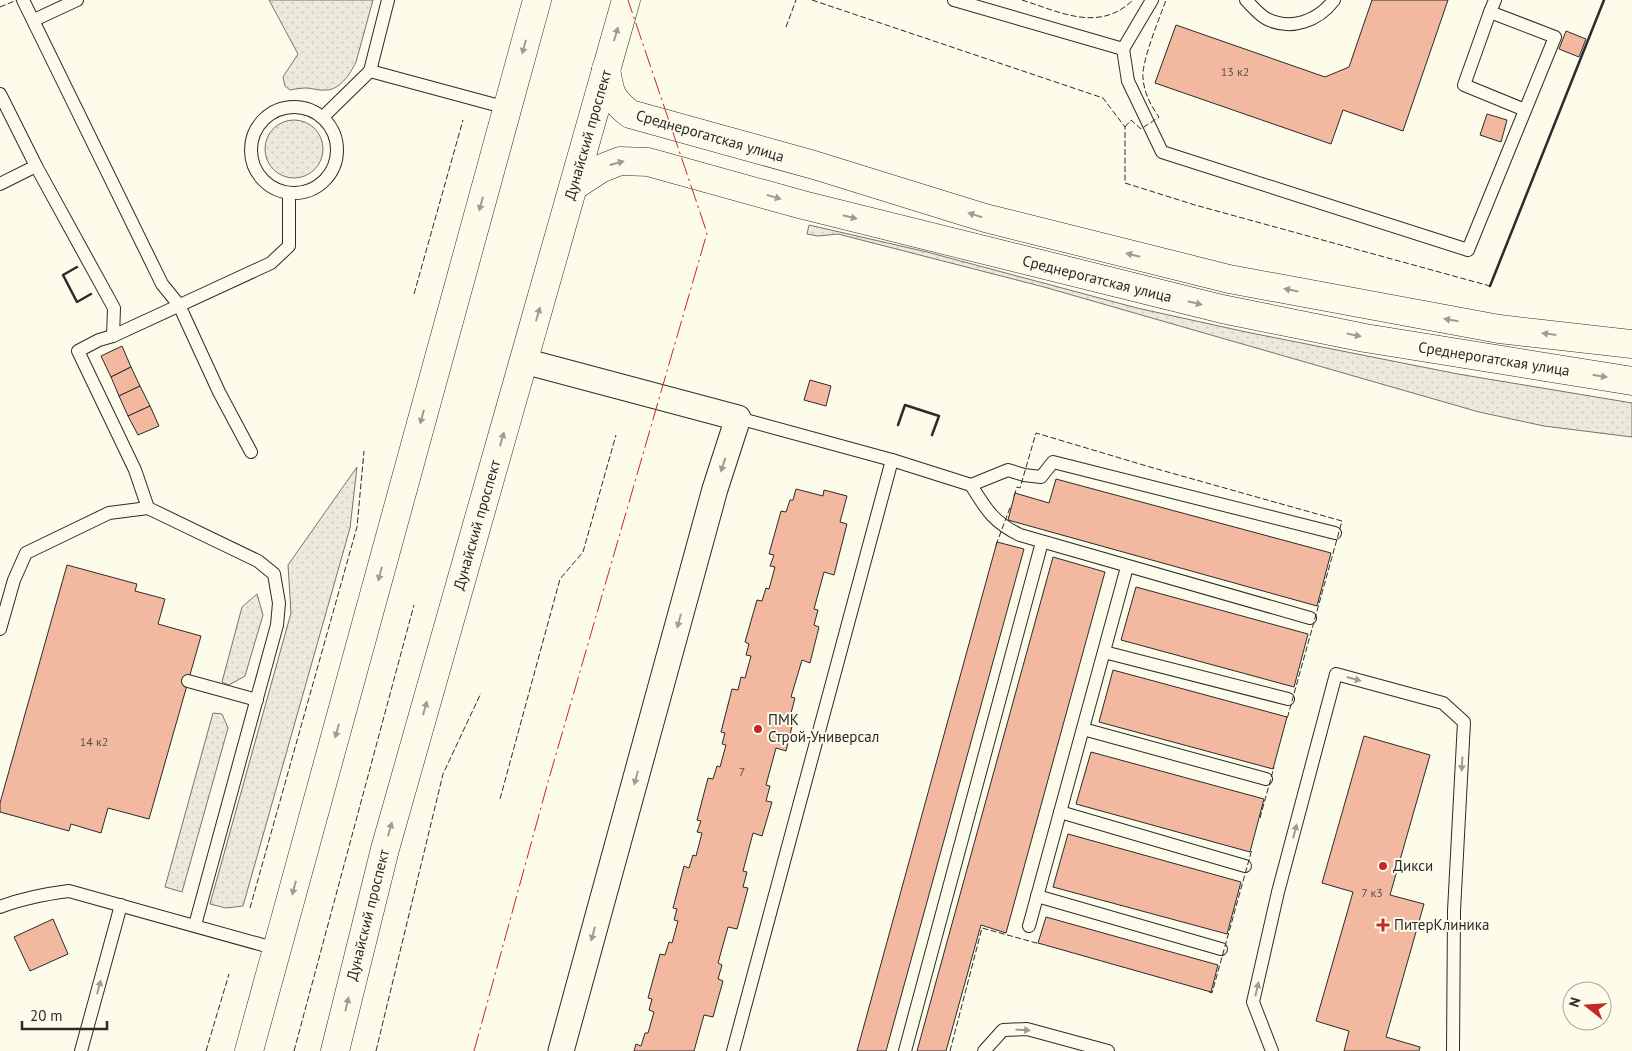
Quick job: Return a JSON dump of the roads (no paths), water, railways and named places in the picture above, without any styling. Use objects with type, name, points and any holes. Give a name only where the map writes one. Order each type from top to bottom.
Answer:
[{"type":"main road","points":[[249,1051],[537,0]]},
{"type":"main road","name":"Дунайский проспект","points":[[335,1051],[384,849],[626,0]]},
{"type":"main road","name":"Среднерогатская улица","points":[[606,69],[610,91],[617,104],[630,114],[814,165],[985,218],[1229,279],[1499,328],[1632,344]]},
{"type":"main road","name":"Среднерогатская улица","points":[[574,186],[600,169],[620,161],[648,162],[803,206],[1222,309],[1366,338],[1632,381]]},
{"type":"street","points":[[524,361],[738,418],[715,489],[561,1051]]},
{"type":"lane","points":[[23,0],[162,284],[179,305],[251,452]]},
{"type":"lane","points":[[34,20],[77,0]]},
{"type":"lane","points":[[323,117],[370,72],[388,0]]},
{"type":"lane","points":[[954,0],[1123,50]]},
{"type":"lane","points":[[1152,0],[1123,50],[1128,81],[1162,152],[1468,250],[1555,37],[1493,6],[1464,85],[1525,110]]},
{"type":"lane","points":[[1246,0],[1266,19],[1287,25],[1315,18],[1329,7],[1334,0]]},
{"type":"lane","points":[[370,72],[507,108]]},
{"type":"lane","points":[[0,94],[36,166],[114,308],[113,336]]},
{"type":"lane","points":[[290,106],[308,108],[323,117],[334,131],[338,144],[337,157],[333,170],[325,180],[314,188],[302,193],[289,193],[272,187],[258,175],[251,158],[252,140],[259,124],[273,111],[290,106]]},
{"type":"lane","points":[[0,184],[36,166]]},
{"type":"lane","points":[[148,508],[135,470],[78,351],[271,263],[289,246],[289,193]]},
{"type":"lane","points":[[738,418],[892,460],[971,485],[1008,470],[1024,475],[1041,477],[1053,462],[1334,533]]},
{"type":"lane","points":[[733,1051],[892,460]]},
{"type":"lane","points":[[971,485],[984,508],[1003,527],[1020,535],[1310,618]]},
{"type":"lane","points":[[0,629],[14,580],[26,553],[109,513],[148,508],[258,561],[274,574],[279,603],[277,626],[195,925]]},
{"type":"lane","points":[[904,1051],[1042,542]]},
{"type":"lane","points":[[1028,926],[1128,567]]},
{"type":"lane","points":[[1104,652],[1288,699]]},
{"type":"lane","points":[[1272,1051],[1254,1002],[1278,892],[1336,674],[1442,703],[1464,722],[1454,911],[1453,1051]]},
{"type":"lane","points":[[188,681],[257,700]]},
{"type":"lane","points":[[1083,729],[1266,779]]},
{"type":"lane","points":[[1060,812],[1245,866]]},
{"type":"lane","points":[[0,907],[20,899],[69,891],[277,949]]},
{"type":"lane","points":[[1037,896],[1221,949]]},
{"type":"lane","points":[[81,1051],[121,905]]},
{"type":"lane","points":[[984,1051],[1003,1030],[1027,1030],[1108,1051]]},
{"type":"place","name":"ПМК Строй-Универсал","points":[[758,729]]},
{"type":"place","name":"Дикси","points":[[1383,866]]},
{"type":"place","name":"ПитерКлиника","points":[[1383,925]]}]
